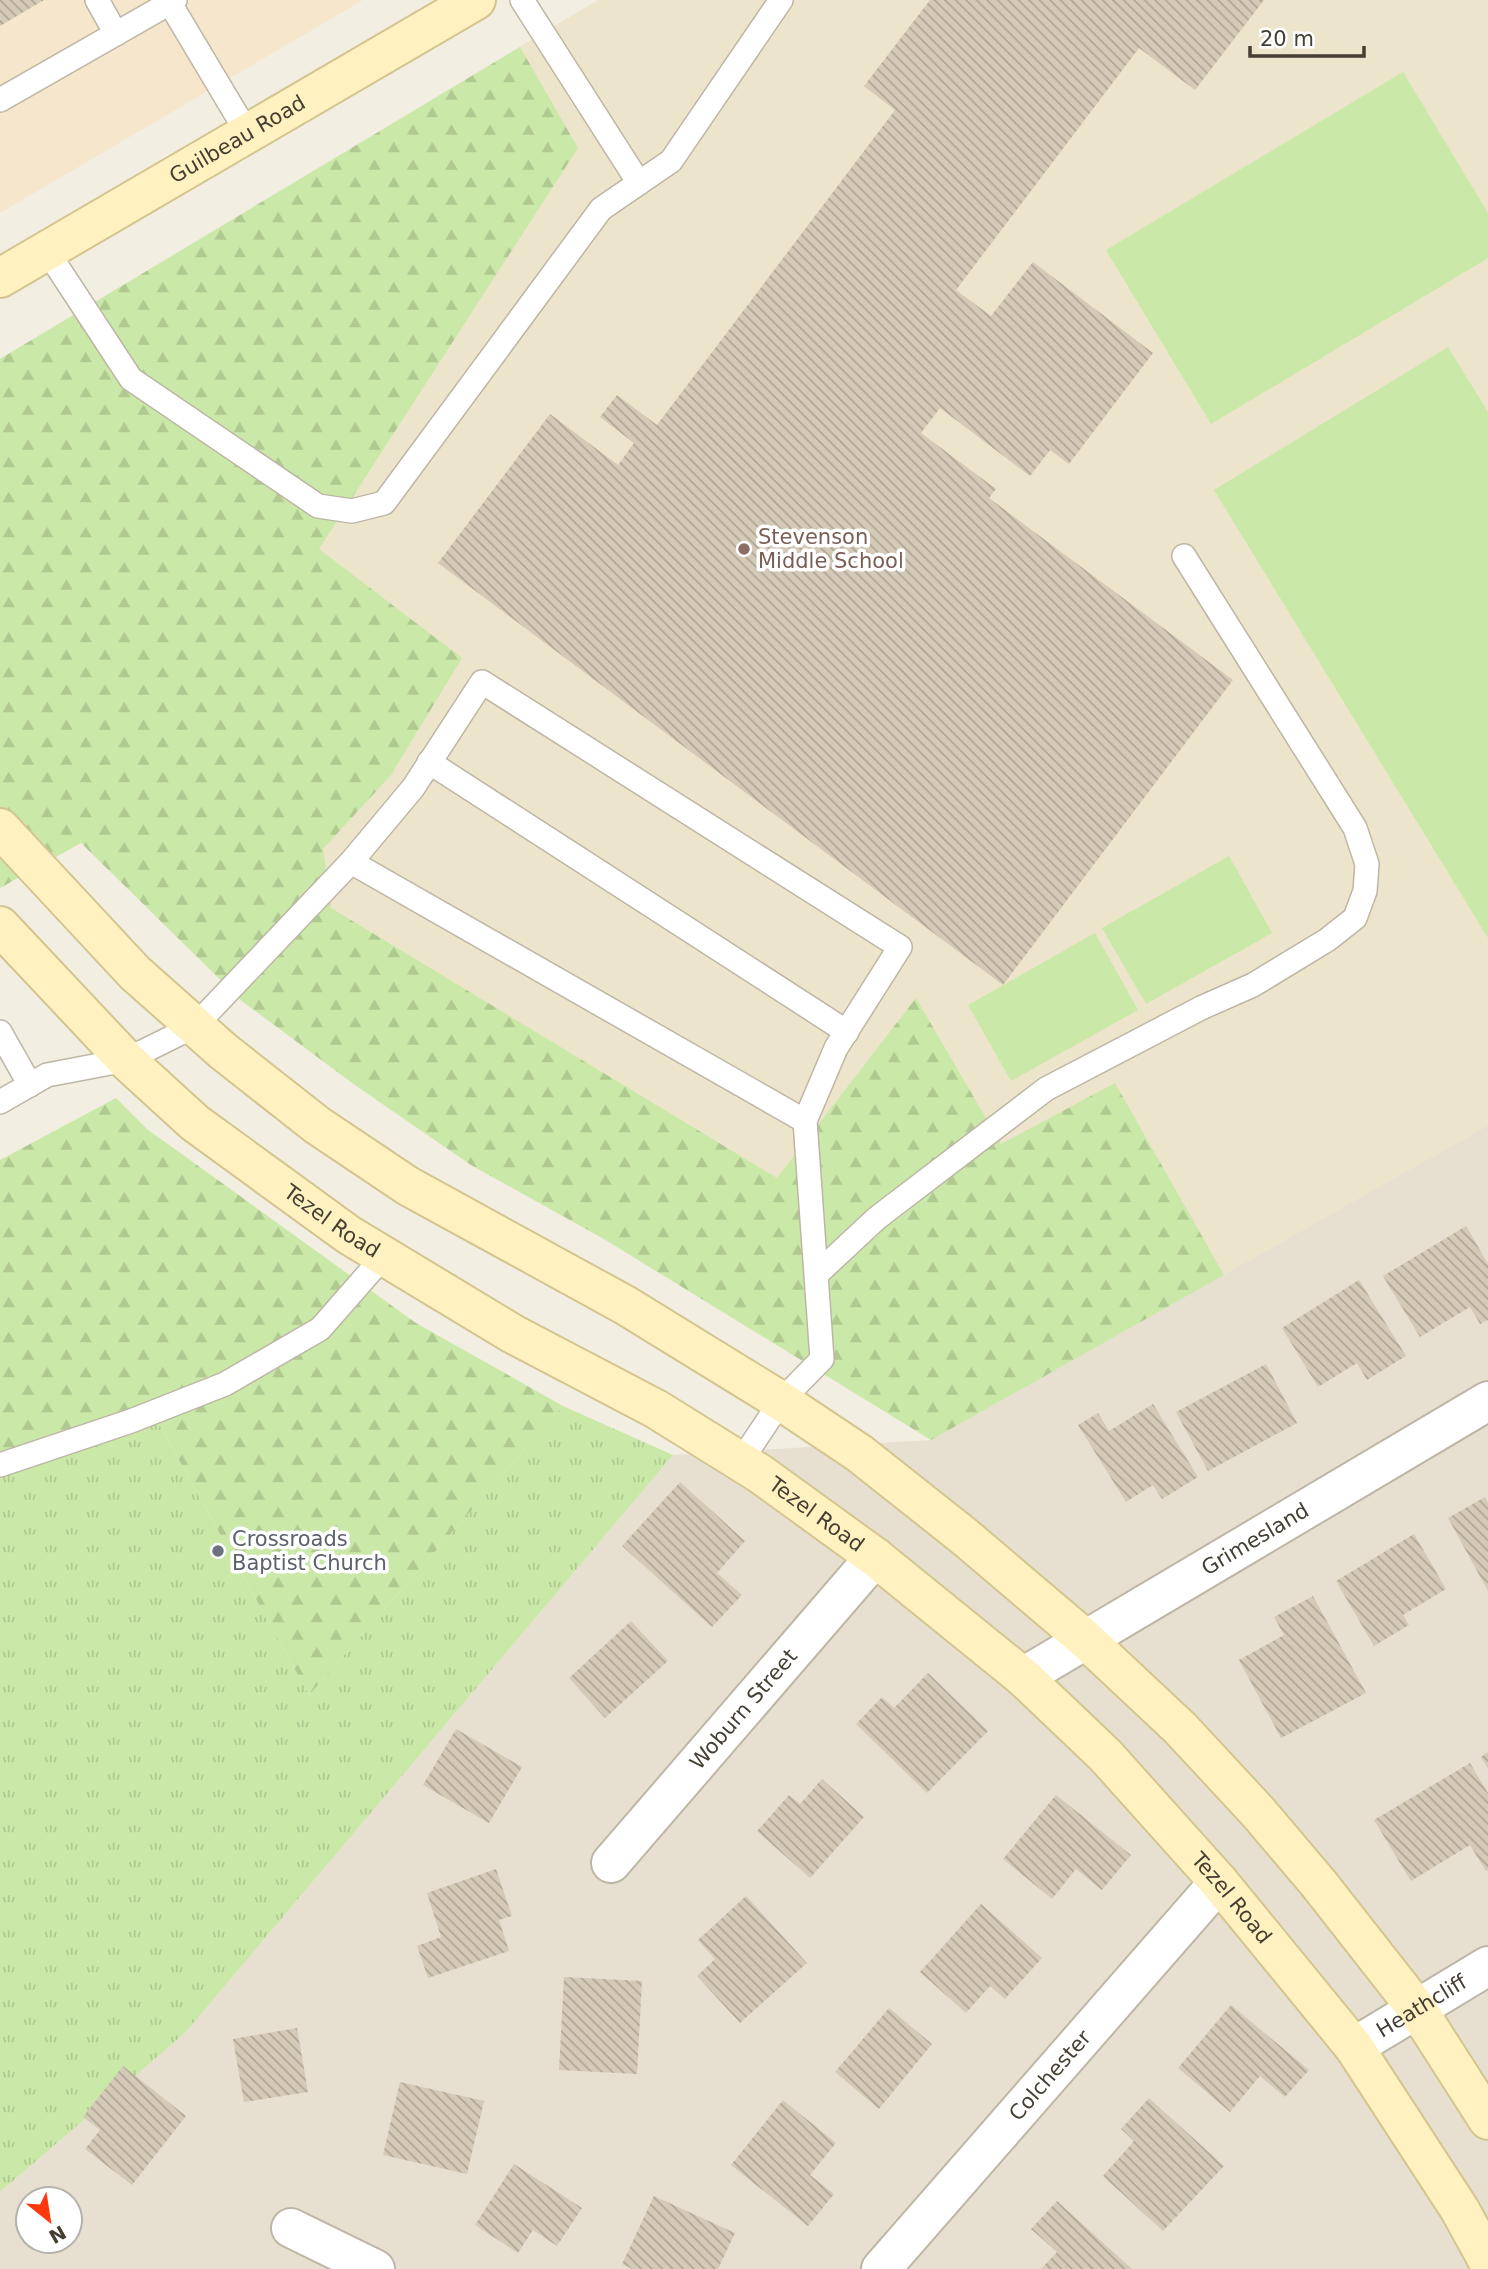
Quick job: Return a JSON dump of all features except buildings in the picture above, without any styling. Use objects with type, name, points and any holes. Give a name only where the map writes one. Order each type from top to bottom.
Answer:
[{"type":"main road","name":"Guilbeau Road","points":[[0,278],[476,0]]},
{"type":"main road","points":[[0,828],[135,973],[223,1051],[317,1125],[408,1186],[625,1305],[781,1401],[859,1453],[965,1537],[1085,1639],[1180,1728],[1258,1812],[1319,1884],[1417,2009],[1488,2120]]},
{"type":"main road","name":"Tezel Road","points":[[0,926],[126,1060],[195,1123],[349,1235],[513,1334],[656,1409],[741,1461],[875,1557],[1023,1676],[1105,1755],[1219,1882],[1354,2046],[1460,2210],[1488,2261]]},
{"type":"street","name":"Grimesland","points":[[1023,1676],[1488,1401]]},
{"type":"street","name":"Woburn Street","points":[[611,1863],[875,1557]]},
{"type":"street","name":"Colchester","points":[[881,2269],[1219,1882]]},
{"type":"street","name":"Heathcliff","points":[[1354,2046],[1488,1966]]},
{"type":"street","points":[[291,2228],[375,2269]]},
{"type":"lane","points":[[97,0],[116,34]]},
{"type":"lane","points":[[522,0],[639,183]]},
{"type":"lane","points":[[47,251],[131,379],[318,506],[352,511],[384,503],[601,209],[671,161],[781,0]]},
{"type":"lane","points":[[0,100],[171,1],[248,134]]},
{"type":"lane","points":[[818,1273],[877,1218],[1046,1090],[1201,1008],[1253,985],[1327,940],[1355,918],[1365,891],[1367,864],[1355,828],[1184,556]]},
{"type":"lane","points":[[0,1102],[47,1075],[126,1060],[195,1026],[351,862],[412,788],[482,682],[900,947],[836,1048],[805,1121],[818,1273],[822,1359],[781,1401],[741,1461]]},
{"type":"lane","points":[[429,762],[847,1032]]},
{"type":"lane","points":[[351,862],[805,1121]]},
{"type":"lane","points":[[0,1032],[30,1085]]},
{"type":"lane","points":[[0,1465],[131,1421],[225,1384],[320,1329],[384,1256]]},
{"type":"shaded area","points":[[0,0],[363,0],[0,213]]},
{"type":"shaded area","name":"Stevenson Middle School","points":[[598,0],[1488,0],[1488,1125],[931,1440],[604,1239],[471,1165],[355,1085],[242,1001],[0,359]]},
{"type":"shaded area","points":[[1488,1125],[1488,2269],[0,2269],[0,2192],[185,2033],[673,1455],[931,1440]]},
{"type":"green space","points":[[520,47],[578,148],[319,549],[462,658],[391,775],[323,849],[331,908],[777,1178],[916,998],[1001,1144],[1115,1083],[1224,1275],[931,1440],[604,1239],[471,1165],[355,1085],[242,1001],[81,843],[0,888],[0,359]]},
{"type":"green space","points":[[1403,72],[1488,213],[1488,258],[1211,424],[1106,250]]},
{"type":"green space","points":[[1448,347],[1488,412],[1488,938],[1214,490]]},
{"type":"green space","points":[[1229,856],[1272,933],[1146,1004],[1102,928]]},
{"type":"green space","points":[[1095,933],[1138,1010],[1011,1081],[968,1005]]},
{"type":"green space","points":[[116,1098],[147,1129],[416,1323],[563,1406],[309,1695],[158,1422],[0,1475],[0,1160]]},
{"type":"green space","points":[[563,1406],[673,1455],[185,2033],[0,2192],[0,1475],[158,1422],[309,1695]]},
{"type":"place","name":"Stevenson Middle School","points":[[744,549]]},
{"type":"place","name":"Crossroads Baptist Church","points":[[218,1551]]}]
